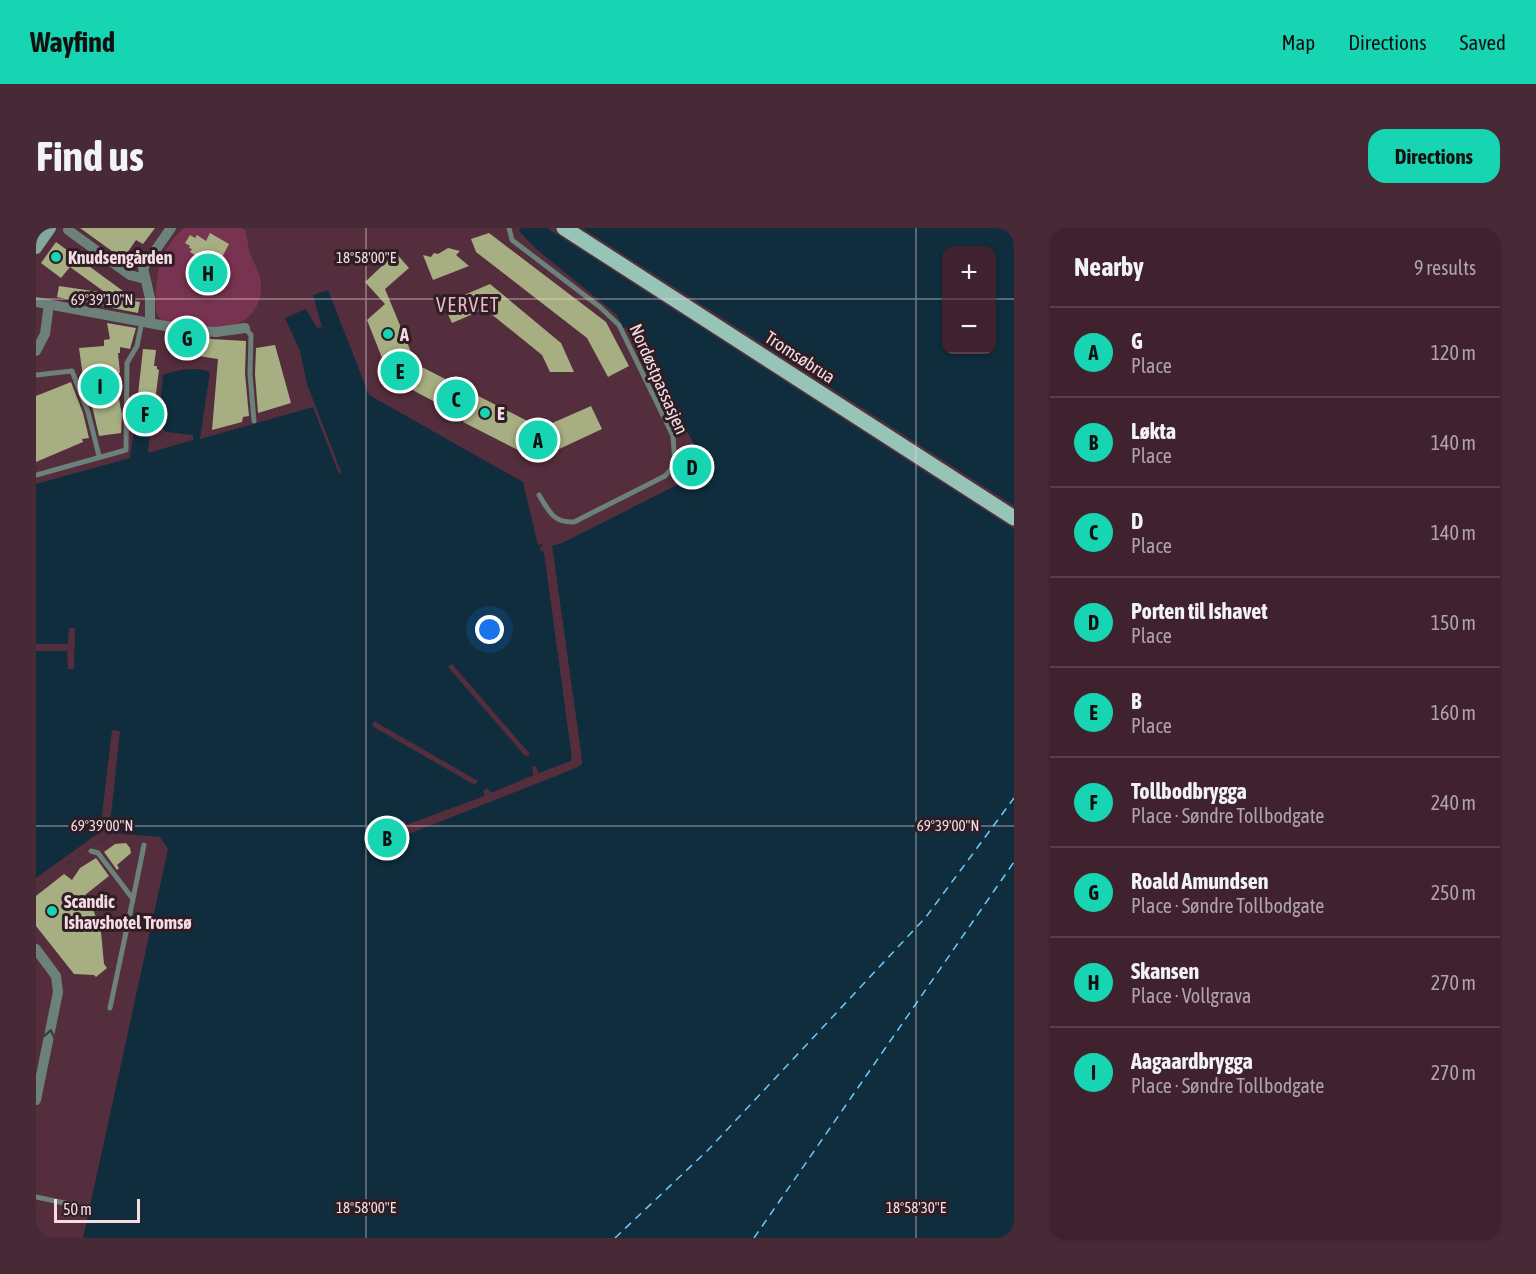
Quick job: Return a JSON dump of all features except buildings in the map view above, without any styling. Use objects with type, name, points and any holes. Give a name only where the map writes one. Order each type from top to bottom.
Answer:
[{"type":"main road","name":"Tromsøbrua","points":[[564,228],[1014,518]]},
{"type":"street","points":[[36,248],[50,228]]},
{"type":"street","points":[[146,322],[150,298],[143,268],[171,228]]},
{"type":"street","points":[[68,230],[130,275],[145,279]]},
{"type":"street","points":[[36,302],[209,332],[245,328]]},
{"type":"street","points":[[36,351],[45,334],[49,304]]},
{"type":"street","points":[[36,949],[56,976],[57,995],[40,1065],[36,1100]]},
{"type":"lane","name":"Nordøstpassasjen","points":[[509,228],[512,240],[600,307],[618,325],[672,436],[675,465],[665,476],[574,522],[563,523],[552,515],[539,495]]},
{"type":"lane","points":[[36,475],[126,450],[127,363],[138,346],[146,322]]},
{"type":"lane","points":[[245,328],[251,335],[250,374],[254,421]]},
{"type":"lane","points":[[36,375],[72,371],[88,412],[99,456]]},
{"type":"lane","points":[[110,1008],[144,845]]},
{"type":"lane","points":[[92,851],[98,853],[133,899]]},
{"type":"lane","points":[[36,1197],[74,1205]]},
{"type":"shaded area","points":[[184,228],[242,228],[245,230],[250,253],[261,282],[261,292],[257,305],[242,321],[231,326],[207,328],[168,323],[159,317],[156,309],[156,287],[159,268],[170,243]]},
{"type":"water","points":[[521,228],[1014,228],[1014,1238],[83,1238],[168,849],[160,837],[111,833],[36,886],[36,484],[130,458],[134,430],[150,432],[148,453],[193,440],[193,435],[166,432],[158,423],[163,375],[193,369],[210,372],[200,439],[313,407],[339,474],[341,472],[307,384],[300,351],[285,318],[306,309],[317,328],[322,327],[313,295],[328,290],[369,395],[523,482],[538,545],[543,544],[572,758],[571,761],[538,774],[535,766],[532,767],[534,775],[491,793],[487,788],[485,796],[406,825],[395,825],[396,830],[388,827],[387,823],[374,828],[375,832],[369,845],[378,849],[405,835],[578,767],[582,764],[581,752],[552,546],[701,473],[703,462],[633,326],[623,328],[617,315],[535,248],[519,231]]},
{"type":"pier","points":[[547,228],[582,228],[1014,506],[1014,529]]},
{"type":"pier","points":[[546,544],[555,608],[575,758],[573,762],[492,796],[487,793],[486,798],[407,828],[403,825],[398,827],[397,833],[385,827],[377,830],[372,844],[377,846],[404,832],[560,772],[579,762],[549,545],[552,546],[582,764],[406,835],[378,849],[372,848],[369,845],[374,828],[387,823],[388,827],[395,830],[394,825],[405,821],[407,825],[485,796],[483,791],[487,788],[491,793],[534,775],[532,767],[535,766],[539,773],[571,761],[544,551],[541,552],[540,548]]},
{"type":"pier","points":[[69,628],[75,628],[74,669],[68,669],[67,651],[36,651],[36,644],[68,644]]},
{"type":"pier","points":[[452,664],[530,754],[526,757],[448,667]]},
{"type":"pier","points":[[374,721],[478,781],[475,785],[372,726]]},
{"type":"pier","points":[[112,730],[120,731],[109,834],[36,886],[36,878],[100,832]]},
{"type":"ferry route","points":[[615,1238],[708,1150],[926,917],[1014,798]]},
{"type":"ferry route","points":[[754,1238],[1014,862]]},
{"type":"place","name":"Knudsengården","points":[[56,257]]},
{"type":"place","name":"Skansen","points":[[208,273]]},
{"type":"place","name":"A","points":[[388,334]]},
{"type":"place","name":"Roald Amundsen","points":[[187,338]]},
{"type":"place","name":"B","points":[[400,371]]},
{"type":"place","name":"Aagaardbrygga","points":[[100,386]]},
{"type":"place","name":"D","points":[[456,399]]},
{"type":"place","name":"E","points":[[485,413]]},
{"type":"place","name":"Tollbodbrygga","points":[[145,414]]},
{"type":"place","name":"G","points":[[538,440]]},
{"type":"place","name":"Porten til Ishavet","points":[[692,467]]},
{"type":"place","name":"Løkta","points":[[387,838]]},
{"type":"place","name":"Scandic Ishavshotel Tromsø","points":[[52,911]]},
{"type":"district","name":"VERVET","points":[[468,304]]}]
